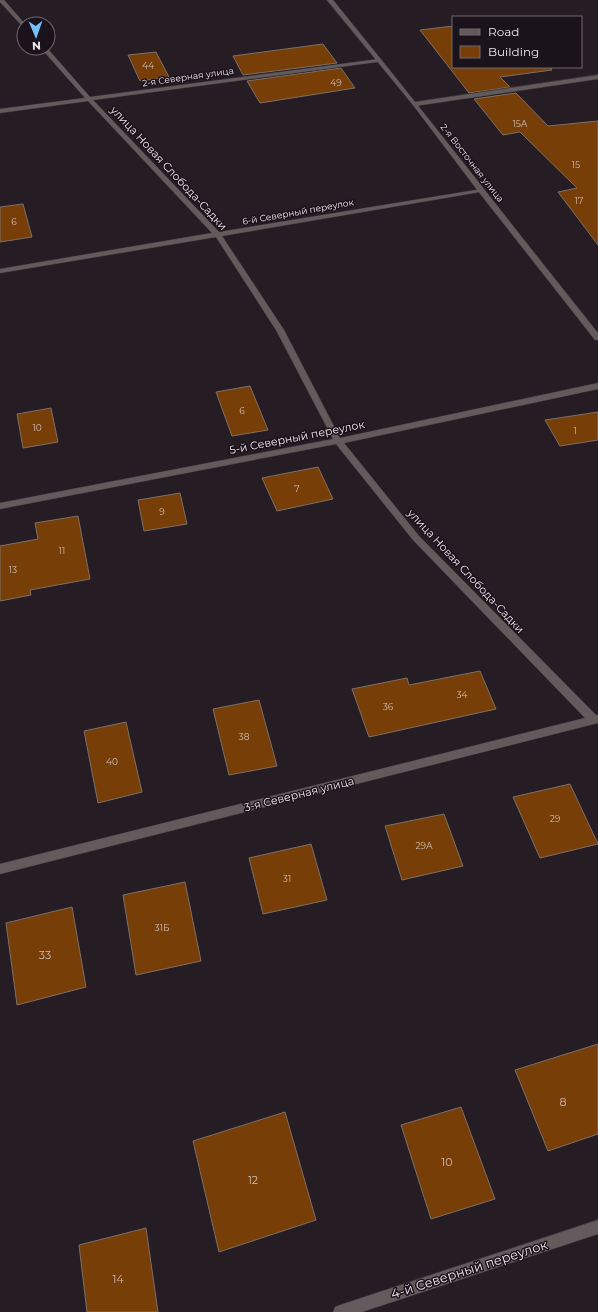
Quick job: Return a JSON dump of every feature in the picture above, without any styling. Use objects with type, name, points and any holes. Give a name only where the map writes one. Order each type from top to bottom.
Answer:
[{"type":"street","points":[[2,0],[16,17]]},
{"type":"street","name":"2-я Восточная улица","points":[[330,0],[415,104],[480,190],[598,338]]},
{"type":"street","name":"улица Новая Слобода-Садки","points":[[51,56],[89,99],[218,235],[280,330],[338,441],[416,538],[596,720]]},
{"type":"street","name":"2-я Северная улица","points":[[0,111],[378,60]]},
{"type":"street","points":[[415,104],[598,77]]},
{"type":"street","name":"6-й Северный переулок","points":[[0,271],[480,190]]},
{"type":"street","name":"5-й Северный переулок","points":[[0,506],[338,441],[598,386]]},
{"type":"street","name":"3-я Северная улица","points":[[0,869],[596,720]]},
{"type":"street","name":"4-й Северный переулок","points":[[340,1312],[598,1227]]},
{"type":"building","points":[[452,26],[452,68],[551,68],[552,70],[500,77],[510,87],[469,93],[420,30]]},
{"type":"building","points":[[323,44],[337,63],[243,75],[233,56]]},
{"type":"building","points":[[156,52],[169,77],[140,81],[128,55]]},
{"type":"building","points":[[341,68],[355,88],[260,103],[247,81]]},
{"type":"building","points":[[516,93],[548,126],[598,121],[598,245],[558,192],[577,188],[520,132],[503,135],[474,99]]},
{"type":"building","points":[[23,204],[32,237],[0,242],[0,207]]},
{"type":"building","points":[[250,386],[268,430],[232,436],[216,392]]},
{"type":"building","points":[[51,408],[58,442],[23,448],[17,414]]},
{"type":"building","points":[[598,412],[598,440],[560,446],[545,420]]},
{"type":"building","points":[[318,467],[333,499],[277,511],[262,478]]},
{"type":"building","points":[[180,493],[187,524],[144,531],[138,500]]},
{"type":"building","points":[[78,516],[90,579],[30,590],[31,595],[0,601],[0,546],[38,539],[35,523]]},
{"type":"building","points":[[480,671],[496,709],[369,737],[352,689],[407,678],[409,685]]},
{"type":"building","points":[[259,700],[277,766],[229,775],[213,709]]},
{"type":"building","points":[[126,722],[142,792],[98,803],[84,731]]},
{"type":"building","points":[[570,784],[598,844],[540,858],[513,797]]},
{"type":"building","points":[[444,814],[463,866],[402,880],[385,826]]},
{"type":"building","points":[[311,844],[327,900],[263,914],[249,858]]},
{"type":"building","points":[[185,882],[201,961],[136,975],[123,895]]},
{"type":"building","points":[[72,907],[86,987],[17,1005],[6,923]]},
{"type":"building","points":[[598,1044],[598,1134],[548,1151],[515,1070]]},
{"type":"building","points":[[461,1107],[495,1199],[431,1219],[401,1125]]},
{"type":"building","points":[[285,1112],[316,1220],[219,1252],[193,1141]]},
{"type":"building","points":[[146,1228],[158,1312],[87,1312],[79,1245]]}]
